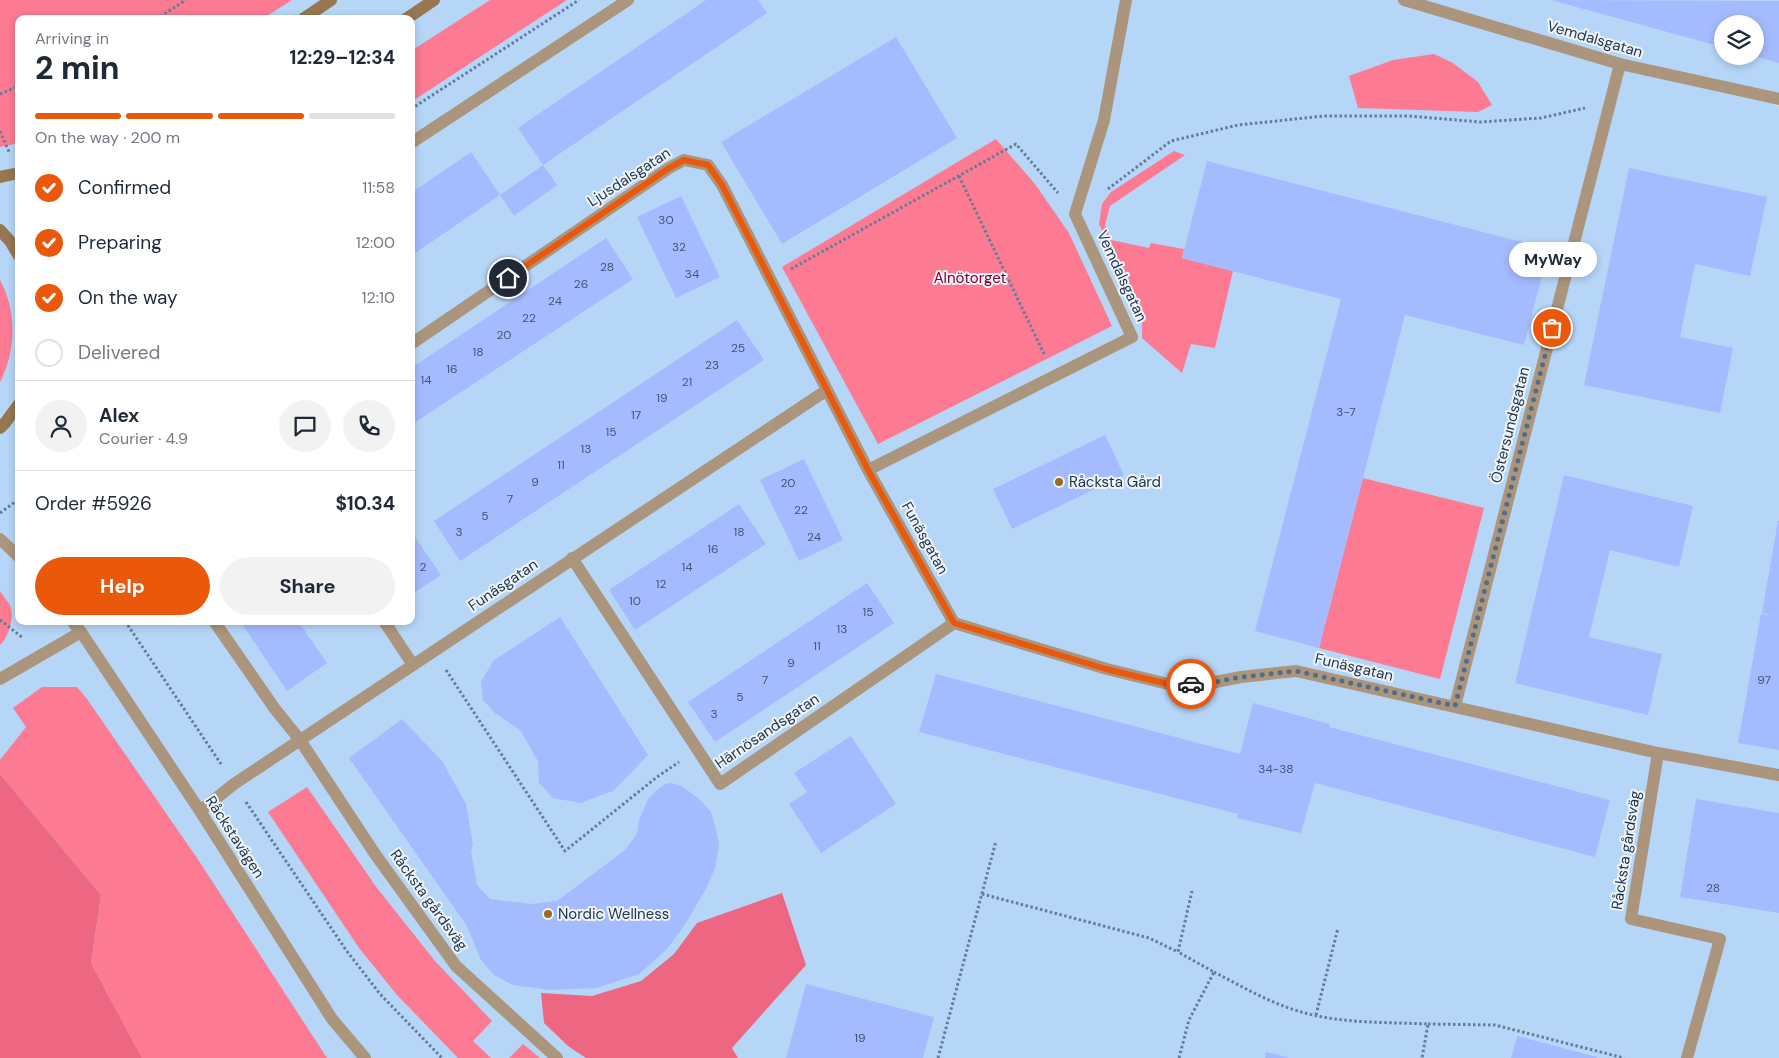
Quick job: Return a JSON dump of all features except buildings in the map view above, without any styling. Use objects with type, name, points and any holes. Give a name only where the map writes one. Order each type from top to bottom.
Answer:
[{"type":"main road","points":[[309,15],[332,0]]},
{"type":"main road","points":[[412,15],[434,0]]},
{"type":"main road","points":[[0,177],[15,174]]},
{"type":"main road","points":[[0,230],[15,249]]},
{"type":"main road","points":[[0,428],[15,410]]},
{"type":"street","points":[[415,140],[628,0]]},
{"type":"street","points":[[1076,214],[1104,120],[1126,0]]},
{"type":"street","name":"Vemdalsgatan","points":[[1404,0],[1620,64],[1779,99]]},
{"type":"street","name":"Östersundsgatan","points":[[1455,706],[1620,64]]},
{"type":"street","name":"Ljusdalsgatan","points":[[415,341],[669,168],[684,160],[708,165],[722,185],[827,390]]},
{"type":"street","name":"Vemdalsgatan","points":[[868,470],[1132,337],[1076,214]]},
{"type":"street","name":"Funäsgatan","points":[[200,811],[234,784],[827,390],[868,470],[954,623],[1106,669],[1168,684],[1205,684],[1241,677],[1296,671],[1658,753],[1779,775]]},
{"type":"street","points":[[0,539],[15,553]]},
{"type":"street","name":"Härnösandsgatan","points":[[572,558],[720,784],[954,623]]},
{"type":"street","name":"Råcksta gårdsväg","points":[[217,625],[275,709],[300,740],[375,854],[456,966],[557,1058]]},
{"type":"street","points":[[387,625],[413,665]]},
{"type":"street","points":[[0,679],[79,627]]},
{"type":"street","name":"Råckstavägen","points":[[79,627],[200,811],[332,1019],[365,1058]]},
{"type":"street","name":"Råcksta gårdsväg","points":[[1658,753],[1630,919],[1720,939],[1687,1058]]},
{"type":"path","points":[[162,15],[186,0]]},
{"type":"path","points":[[415,107],[579,0]]},
{"type":"path","points":[[0,94],[15,88]]},
{"type":"path","points":[[1107,189],[1171,141],[1238,125],[1324,116],[1409,116],[1480,122],[1541,118],[1610,102]]},
{"type":"path","points":[[771,281],[1016,144],[1076,214]]},
{"type":"path","points":[[959,176],[1040,346]]},
{"type":"path","points":[[0,513],[15,502]]},
{"type":"path","points":[[0,620],[18,633],[39,655]]},
{"type":"path","points":[[128,625],[346,950],[380,994],[442,1058]]},
{"type":"path","points":[[433,651],[565,851],[657,777],[683,760]]},
{"type":"path","points":[[938,1058],[996,841]]},
{"type":"path","points":[[1178,952],[1192,891]]},
{"type":"path","points":[[982,894],[1148,938],[1178,952],[1270,1002],[1299,1012],[1346,1021],[1495,1025],[1624,1058]]},
{"type":"path","points":[[1316,1015],[1338,928]]},
{"type":"path","points":[[1179,1058],[1189,1020],[1214,972]]},
{"type":"path","points":[[1422,1058],[1428,1024]]},
{"type":"green space","points":[[0,0],[292,0],[268,15],[15,15],[15,144],[0,147]]},
{"type":"green space","points":[[490,0],[567,0],[415,99],[415,48]]},
{"type":"green space","points":[[1434,54],[1453,63],[1478,82],[1492,105],[1478,112],[1358,108],[1349,76],[1393,60]]},
{"type":"green space","name":"Alnötorget","points":[[996,139],[1035,184],[1069,233],[1112,326],[878,444],[782,267]]},
{"type":"green space","points":[[1174,151],[1185,155],[1110,206],[1105,225],[1111,240],[1149,248],[1151,243],[1184,249],[1182,258],[1233,271],[1215,348],[1191,344],[1182,373],[1142,338],[1142,310],[1099,224],[1102,204],[1111,192]]},
{"type":"green space","points":[[0,280],[6,292],[12,318],[12,344],[0,382]]},
{"type":"green space","points":[[1363,478],[1484,508],[1440,679],[1319,648]]},
{"type":"green space","points":[[0,591],[12,612],[8,633],[0,645]]},
{"type":"green space","points":[[42,687],[77,687],[87,699],[197,858],[327,1058],[142,1058],[91,963],[101,895],[0,774],[0,760],[26,727],[13,708]]},
{"type":"green space","points":[[307,787],[377,888],[435,961],[492,1021],[473,1041],[491,1058],[458,1058],[397,995],[359,948],[268,812]]},
{"type":"green space","points":[[523,1044],[540,1058],[509,1058]]},
{"type":"shaded area","points":[[0,774],[101,895],[91,963],[142,1058],[0,1058]]},
{"type":"shaded area","points":[[782,893],[806,965],[732,1048],[738,1058],[586,1058],[568,1046],[544,1023],[541,993],[592,996],[641,981],[674,954],[697,923]]},
{"type":"way so far","points":[[1191,684],[1205,684],[1241,677],[1296,671],[1455,706],[1552,328]]},
{"type":"place","name":"MyWay","points":[[1552,328]]},
{"type":"place","name":"Råcksta Gård","points":[[1059,482]]},
{"type":"place","name":"Nordic Wellness","points":[[548,914]]},
{"type":"route","points":[[508,278],[669,168],[684,160],[708,165],[722,185],[868,470],[954,623],[1106,669],[1168,684],[1191,684]]}]
